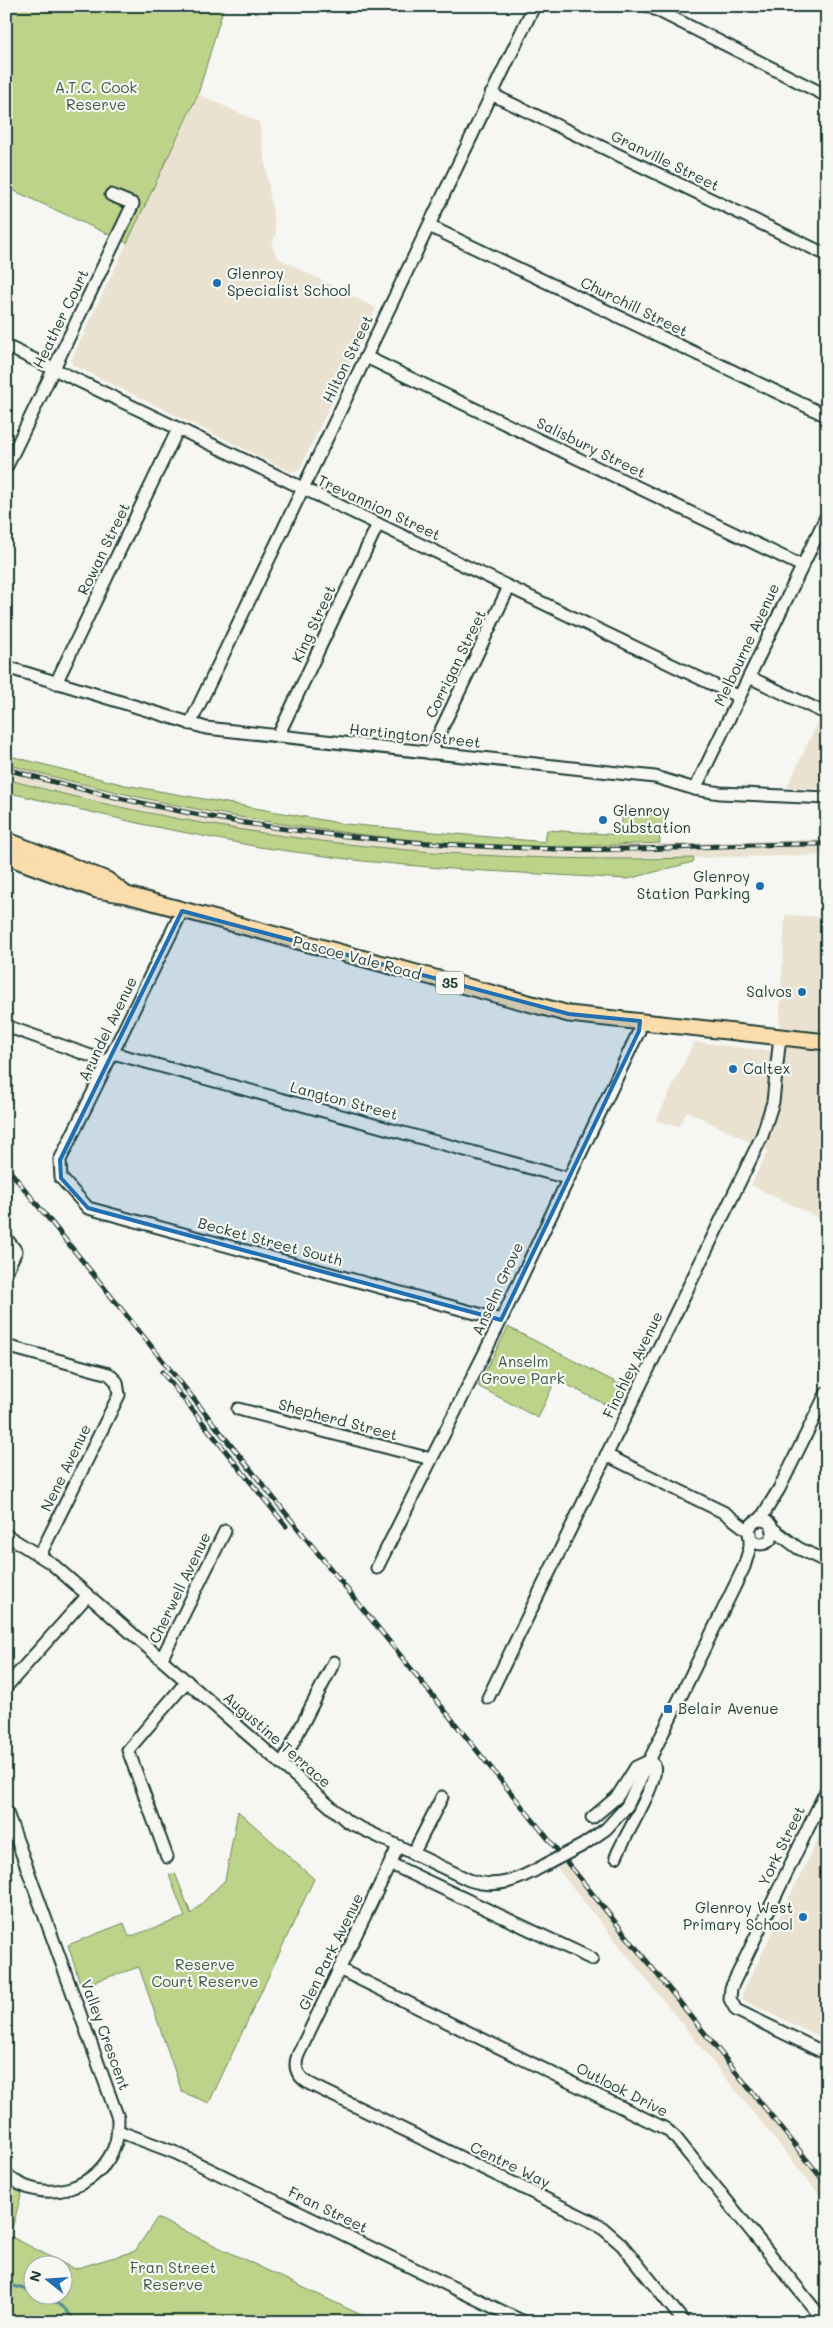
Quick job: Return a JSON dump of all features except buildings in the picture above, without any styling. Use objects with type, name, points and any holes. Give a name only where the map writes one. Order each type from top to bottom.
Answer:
[{"type":"main road","name":"Pascoe Vale Road","points":[[6,840],[107,880],[127,895]]},
{"type":"main road","name":"Pascoe Vale Road","points":[[6,856],[97,890],[127,895],[569,1014],[827,1042]]},
{"type":"street","name":"Hilton Street","points":[[190,724],[534,6]]},
{"type":"street","points":[[649,6],[827,96]]},
{"type":"street","name":"Granville Street","points":[[491,94],[827,255]]},
{"type":"street","name":"Heather Court","points":[[6,468],[133,204],[111,195]]},
{"type":"street","name":"Churchill Street","points":[[429,226],[827,416]]},
{"type":"street","name":"Trevannion Street","points":[[6,346],[740,697]]},
{"type":"street","name":"Salisbury Street","points":[[366,357],[802,566]]},
{"type":"street","name":"Rowan Street","points":[[56,683],[178,429]]},
{"type":"street","name":"Melbourne Avenue","points":[[696,789],[802,566],[822,537],[827,515]]},
{"type":"street","name":"King Street","points":[[278,736],[378,524]]},
{"type":"street","name":"Corrigan Street","points":[[430,753],[510,587]]},
{"type":"street","name":"Hartington Street","points":[[6,667],[190,724],[278,736],[655,777],[696,789],[738,794],[827,798]]},
{"type":"street","points":[[749,677],[827,714]]},
{"type":"street","name":"Arundel Avenue","points":[[60,1160],[182,910]]},
{"type":"street","name":"Anselm Grove","points":[[377,1568],[501,1320],[639,1030],[640,1021]]},
{"type":"street","name":"Langton Street","points":[[6,1026],[110,1057],[567,1178]]},
{"type":"street","name":"Finchley Avenue","points":[[488,1698],[762,1136],[773,1102],[780,1036]]},
{"type":"street","name":"Becket Street South","points":[[60,1160],[61,1178],[88,1208],[501,1320]]},
{"type":"street","points":[[6,1238],[16,1251],[6,1272]]},
{"type":"street","name":"Nene Avenue","points":[[6,1346],[109,1374],[117,1382],[119,1395],[40,1555]]},
{"type":"street","points":[[592,1818],[617,1797],[636,1768],[649,1761],[744,1567],[750,1547],[752,1525],[759,1520],[779,1489],[827,1392]]},
{"type":"street","name":"Shepherd Street","points":[[238,1409],[431,1459]]},
{"type":"street","points":[[606,1455],[725,1513],[750,1533],[756,1542],[798,1548]]},
{"type":"street","points":[[744,1567],[772,1536],[771,1516],[779,1489]]},
{"type":"street","points":[[725,1513],[766,1521],[798,1548],[827,1562]]},
{"type":"street","name":"Cherwell Avenue","points":[[162,1658],[225,1531]]},
{"type":"street","name":"Augustine Terrace","points":[[6,1535],[40,1555],[88,1594],[348,1822],[469,1880],[485,1885],[512,1881],[583,1845],[606,1830],[621,1814],[649,1761]]},
{"type":"street","points":[[6,1687],[88,1594]]},
{"type":"street","points":[[282,1764],[334,1662]]},
{"type":"street","points":[[167,1857],[128,1750],[187,1681]]},
{"type":"street","points":[[616,1857],[654,1777],[655,1768],[649,1761]]},
{"type":"street","name":"York Street","points":[[827,1789],[731,1988],[730,1999],[736,2010],[827,2054]]},
{"type":"street","points":[[413,1854],[442,1797]]},
{"type":"street","name":"Valley Crescent","points":[[6,1810],[116,2107],[118,2118],[116,2141],[102,2167],[80,2186],[66,2190],[37,2190],[22,2186],[6,2174]]},
{"type":"street","name":"Glen Park Avenue","points":[[296,2071],[295,2066],[298,2055],[398,1847]]},
{"type":"street","points":[[391,1864],[592,1959]]},
{"type":"street","name":"Outlook Drive","points":[[340,1969],[666,2129],[675,2136],[825,2322]]},
{"type":"street","name":"Centre Way","points":[[296,2071],[304,2081],[599,2225],[622,2245],[684,2322]]},
{"type":"street","name":"Fran Street","points":[[118,2131],[176,2153],[524,2322]]},
{"type":"highlighted area","points":[[182,911],[569,1014],[640,1021],[639,1031],[501,1320],[88,1208],[61,1178],[60,1160]]},
{"type":"shaded area","name":"Glenroy Specialist School","points":[[198,94],[259,122],[276,234],[272,244],[278,258],[376,308],[300,469],[291,472],[73,365],[71,360]]},
{"type":"shaded area","points":[[827,703],[827,789],[787,787],[826,705]]},
{"type":"shaded area","points":[[6,764],[120,795],[176,806],[247,819],[368,835],[559,847],[827,839],[827,855],[630,859],[518,857],[463,855],[308,841],[187,821],[37,787],[6,779]]},
{"type":"shaded area","points":[[785,915],[827,917],[827,1222],[751,1185],[768,1151],[687,1111],[679,1126],[656,1121],[694,1042],[778,1052]]},
{"type":"shaded area","name":"Glenroy West Primary School","points":[[821,1833],[827,1836],[827,2040],[742,2000],[742,1994]]},
{"type":"shaded area","points":[[570,1861],[827,2179],[827,2204],[557,1868]]},
{"type":"green space","name":"A.T.C. Cook Reserve","points":[[6,6],[224,6],[198,94],[127,243],[6,187]]},
{"type":"green space","points":[[6,755],[125,785],[345,824],[545,842],[547,830],[621,835],[623,806],[665,817],[665,823],[659,832],[660,843],[584,847],[488,845],[349,833],[279,824],[142,798],[6,764]]},
{"type":"green space","points":[[6,779],[176,818],[261,833],[347,844],[519,857],[606,859],[694,858],[693,862],[628,879],[451,869],[362,861],[259,847],[146,825],[6,792]]},
{"type":"green space","name":"Anselm Grove Park","points":[[508,1327],[625,1387],[614,1409],[556,1379],[538,1418],[478,1386]]},
{"type":"green space","name":"Reserve Court Reserve","points":[[238,1811],[314,1879],[209,2103],[182,2092],[139,1967],[81,1986],[68,1945],[124,1923],[129,1937],[185,1917],[169,1875],[175,1873],[191,1914],[225,1880]]},
{"type":"green space","name":"Fran Street Reserve","points":[[6,2187],[22,2192],[10,2236],[49,2256],[22,2256],[22,2306],[72,2306],[72,2268],[74,2269],[135,2251],[157,2218],[376,2322],[6,2322]]},
{"type":"waterway","points":[[6,2284],[22,2288]]},
{"type":"waterway","points":[[61,2306],[77,2322]]},
{"type":"railway","points":[[6,769],[91,791],[233,821],[313,833],[394,841],[590,850],[827,844]]},
{"type":"railway","points":[[6,1166],[827,2185]]},
{"type":"railway","points":[[162,1372],[286,1526]]},
{"type":"place","name":"Glenroy Specialist School","points":[[217,283]]},
{"type":"place","name":"Glenroy Substation","points":[[603,820]]},
{"type":"place","name":"Glenroy Station Parking","points":[[760,886]]},
{"type":"place","name":"Salvos","points":[[802,992]]},
{"type":"place","name":"Caltex","points":[[733,1069]]},
{"type":"place","name":"Belair Avenue","points":[[668,1709]]},
{"type":"place","name":"Glenroy West Primary School","points":[[803,1917]]}]
